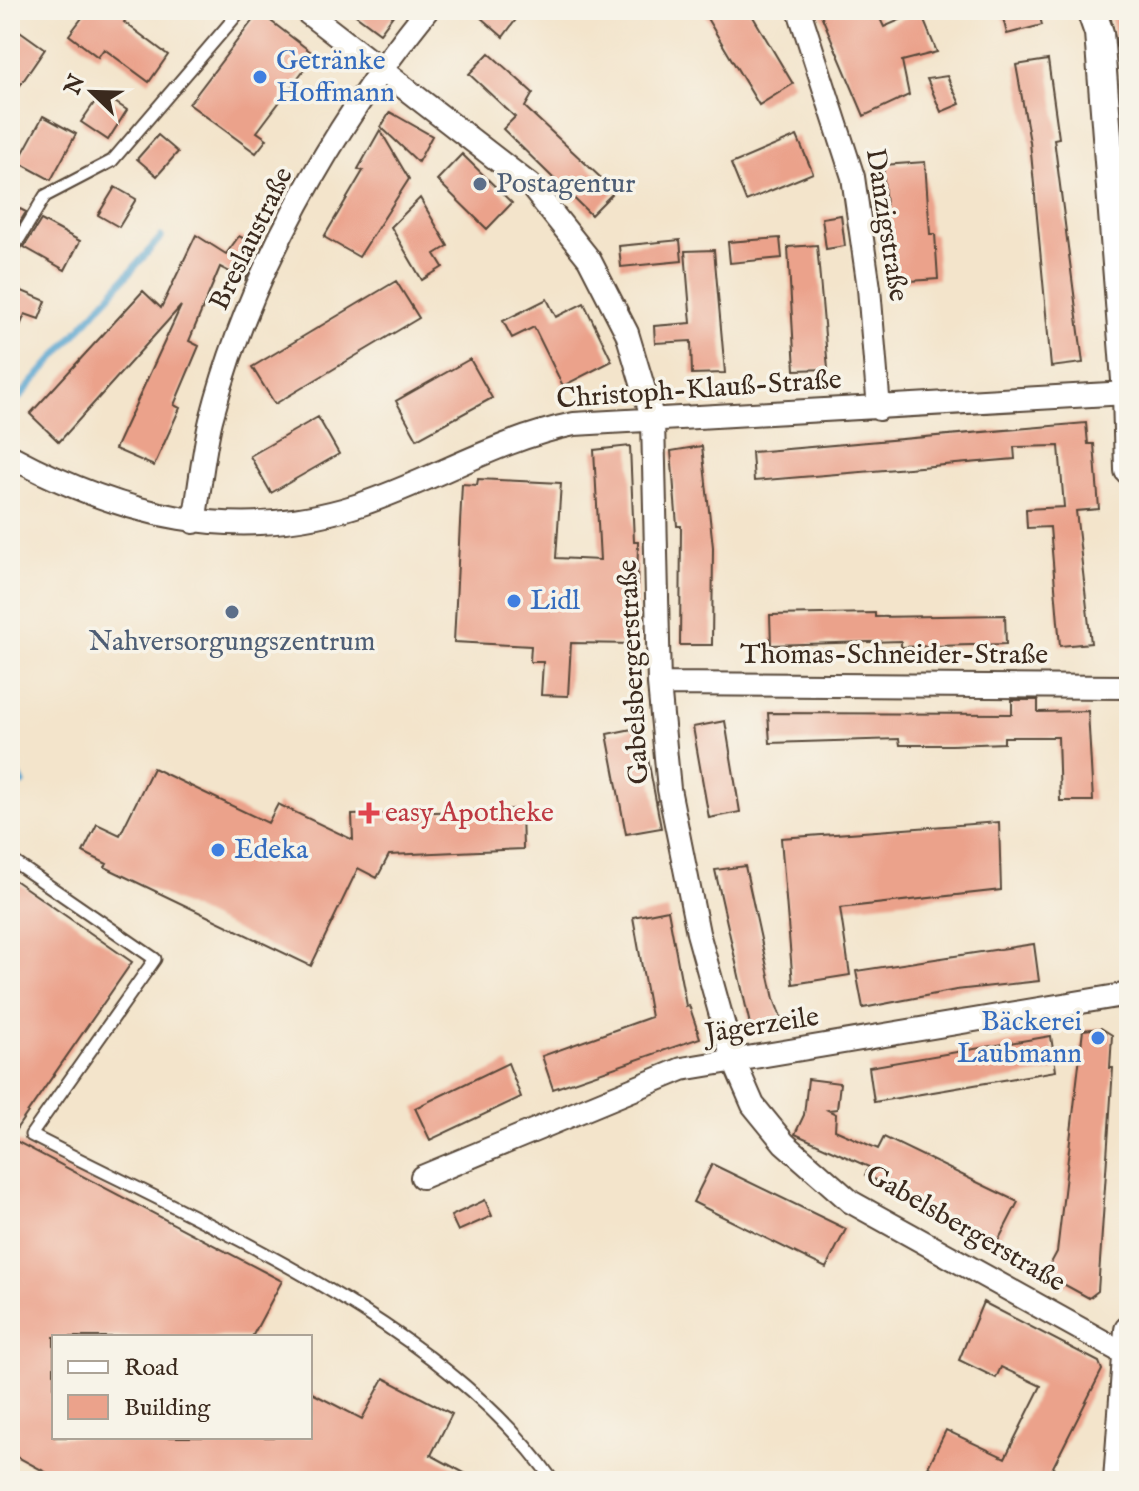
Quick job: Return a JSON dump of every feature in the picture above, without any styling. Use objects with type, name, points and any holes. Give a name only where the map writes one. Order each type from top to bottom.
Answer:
[{"type":"street","name":"Gabelsbergerstraße","points":[[304,10],[530,185],[589,259],[627,333],[653,420],[659,684],[669,789],[698,933],[733,1059],[753,1105],[784,1143],[851,1202],[1129,1356]]},
{"type":"street","name":"Breslaustraße","points":[[194,522],[211,422],[234,344],[280,239],[379,70],[427,10]]},
{"type":"street","name":"Danzigstraße","points":[[799,10],[853,177],[869,288],[879,409]]},
{"type":"street","points":[[1091,10],[1099,33],[1127,393],[1129,470]]},
{"type":"street","name":"Christoph-Klauß-Straße","points":[[10,456],[97,495],[194,522],[295,522],[360,504],[539,431],[574,424],[1127,393]]},
{"type":"street","name":"Thomas-Schneider-Straße","points":[[659,684],[1129,687]]},
{"type":"street","name":"Jägerzeile","points":[[422,1177],[682,1069],[1129,994]]},
{"type":"street","points":[[1118,1481],[1129,1330]]},
{"type":"lane","points":[[10,254],[45,196],[112,161],[241,10]]},
{"type":"lane","points":[[10,859],[155,959],[31,1135],[305,1276],[382,1324],[496,1414],[553,1481]]},
{"type":"building","points":[[88,10],[133,10],[124,22],[168,55],[149,82],[104,49],[98,57],[69,35]]},
{"type":"building","points":[[349,10],[397,10],[380,33]]},
{"type":"building","points":[[472,10],[523,10],[503,37]]},
{"type":"building","points":[[702,10],[749,10],[793,84],[759,105]]},
{"type":"building","points":[[819,10],[876,10],[884,27],[920,11],[937,52],[902,61],[909,95],[864,116]]},
{"type":"building","points":[[1001,10],[1038,10],[1042,25],[1007,34]]},
{"type":"building","points":[[1109,10],[1129,10],[1129,46],[1117,47]]},
{"type":"building","points":[[259,12],[315,55],[257,132],[267,139],[256,153],[189,104]]},
{"type":"building","points":[[10,24],[45,49],[10,100]]},
{"type":"building","points":[[489,53],[533,93],[525,107],[615,191],[591,215],[503,129],[515,117],[469,74]]},
{"type":"building","points":[[1048,60],[1059,138],[1054,139],[1083,363],[1051,367],[1030,142],[1016,65]]},
{"type":"building","points":[[947,76],[960,104],[941,112],[927,79]]},
{"type":"building","points":[[101,93],[127,110],[108,140],[81,122]]},
{"type":"building","points":[[390,112],[432,136],[418,162],[381,127]]},
{"type":"building","points":[[43,116],[76,134],[51,180],[18,162]]},
{"type":"building","points":[[380,130],[409,179],[359,257],[324,237],[363,171],[358,169]]},
{"type":"building","points":[[158,135],[178,152],[157,176],[137,159]]},
{"type":"building","points":[[797,136],[813,173],[746,201],[731,164]]},
{"type":"building","points":[[462,154],[512,203],[487,229],[437,180]]},
{"type":"building","points":[[925,162],[930,234],[935,234],[938,279],[896,282],[893,237],[888,237],[883,165]]},
{"type":"building","points":[[115,187],[136,199],[119,227],[98,215]]},
{"type":"building","points":[[420,198],[448,246],[435,254],[443,267],[422,280],[391,227]]},
{"type":"building","points":[[10,204],[26,212],[10,238]]},
{"type":"building","points":[[841,215],[845,246],[826,249],[822,218]]},
{"type":"building","points":[[41,220],[80,241],[65,270],[24,247]]},
{"type":"building","points":[[196,235],[226,254],[239,236],[260,247],[245,280],[220,267],[189,341],[199,346],[174,405],[180,408],[154,466],[115,449],[181,306],[59,442],[30,414],[143,291],[161,308]]},
{"type":"building","points":[[780,238],[782,258],[730,263],[728,242]]},
{"type":"building","points":[[680,240],[682,261],[621,267],[619,246]]},
{"type":"building","points":[[817,245],[828,369],[795,370],[788,247]]},
{"type":"building","points":[[714,250],[725,373],[692,374],[691,341],[655,343],[654,326],[691,323],[685,251]]},
{"type":"building","points":[[396,281],[419,318],[275,404],[252,367]]},
{"type":"building","points":[[10,286],[46,301],[39,319],[25,314],[10,350]]},
{"type":"building","points":[[547,299],[556,317],[584,303],[612,361],[563,386],[534,327],[512,338],[503,321]]},
{"type":"building","points":[[470,359],[492,398],[417,439],[396,401]]},
{"type":"building","points":[[318,417],[339,454],[271,493],[250,456]]},
{"type":"building","points":[[1086,423],[1088,444],[1094,444],[1099,509],[1076,511],[1091,643],[1060,646],[1050,527],[1027,528],[1026,509],[1064,507],[1059,446],[1014,447],[1015,459],[754,481],[752,452]]},
{"type":"building","name":"Lidl","points":[[630,446],[634,542],[638,542],[636,644],[571,643],[568,696],[541,695],[543,662],[530,662],[531,646],[454,642],[462,484],[477,485],[478,479],[561,483],[556,558],[600,560],[594,450]]},
{"type":"building","points":[[702,446],[713,547],[712,645],[680,645],[681,526],[677,526],[671,451]]},
{"type":"building","points":[[875,613],[875,617],[1005,615],[1006,644],[901,647],[901,641],[771,645],[770,615]]},
{"type":"building","points":[[1012,700],[1038,700],[1038,712],[1088,711],[1093,801],[1060,801],[1058,737],[1004,737],[1004,743],[952,745],[900,745],[899,739],[770,743],[768,713],[1012,714]]},
{"type":"building","points":[[725,721],[740,812],[709,818],[693,727]]},
{"type":"building","points":[[642,727],[661,828],[626,834],[607,734]]},
{"type":"building","points":[[153,768],[268,823],[278,804],[353,840],[352,815],[522,809],[523,849],[389,855],[377,878],[358,868],[311,966],[105,867],[107,864],[83,852],[97,824],[120,835]]},
{"type":"building","points":[[999,822],[1001,890],[840,908],[850,975],[793,984],[781,838]]},
{"type":"building","points":[[745,866],[774,999],[783,1023],[751,1029],[715,870]]},
{"type":"building","points":[[10,877],[132,962],[10,1138]]},
{"type":"building","points":[[668,910],[686,1006],[689,1005],[700,1038],[553,1089],[542,1056],[651,1017],[633,917]]},
{"type":"building","points":[[1034,944],[1039,981],[956,990],[863,1008],[856,971]]},
{"type":"building","points":[[1101,1028],[1112,1035],[1110,1068],[1113,1068],[1098,1291],[1089,1298],[1045,1274],[1057,1252],[1083,1030]]},
{"type":"building","points":[[1051,1036],[1056,1071],[874,1102],[869,1067]]},
{"type":"building","points":[[508,1063],[521,1097],[430,1140],[415,1108]]},
{"type":"building","points":[[808,1079],[840,1083],[837,1109],[828,1110],[836,1114],[835,1130],[878,1149],[884,1137],[1018,1202],[998,1241],[865,1175],[869,1167],[795,1134],[804,1115]]},
{"type":"building","points":[[10,1138],[282,1281],[253,1335],[52,1335],[52,1439],[312,1439],[312,1393],[362,1419],[384,1378],[452,1414],[431,1455],[479,1481],[62,1481],[10,1453]]},
{"type":"building","points":[[712,1164],[846,1229],[826,1268],[693,1202]]},
{"type":"building","points":[[485,1200],[492,1216],[458,1231],[451,1216]]},
{"type":"building","points":[[983,1302],[1099,1362],[1102,1370],[1046,1481],[958,1481],[928,1467],[946,1430],[1005,1458],[1041,1386],[1001,1367],[996,1378],[959,1360]]},
{"type":"waterway","points":[[10,408],[161,237]]},
{"type":"waterway","points":[[10,758],[23,783]]},
{"type":"place","name":"Getränke Hoffmann","points":[[260,77]]},
{"type":"place","name":"Postagentur","points":[[480,184]]},
{"type":"place","name":"Lidl","points":[[514,601]]},
{"type":"place","name":"Nahversorgungszentrum","points":[[232,612]]},
{"type":"place","name":"easy Apotheke","points":[[369,813]]},
{"type":"place","name":"Edeka","points":[[218,850]]},
{"type":"place","name":"Bäckerei Laubmann","points":[[1098,1038]]}]
